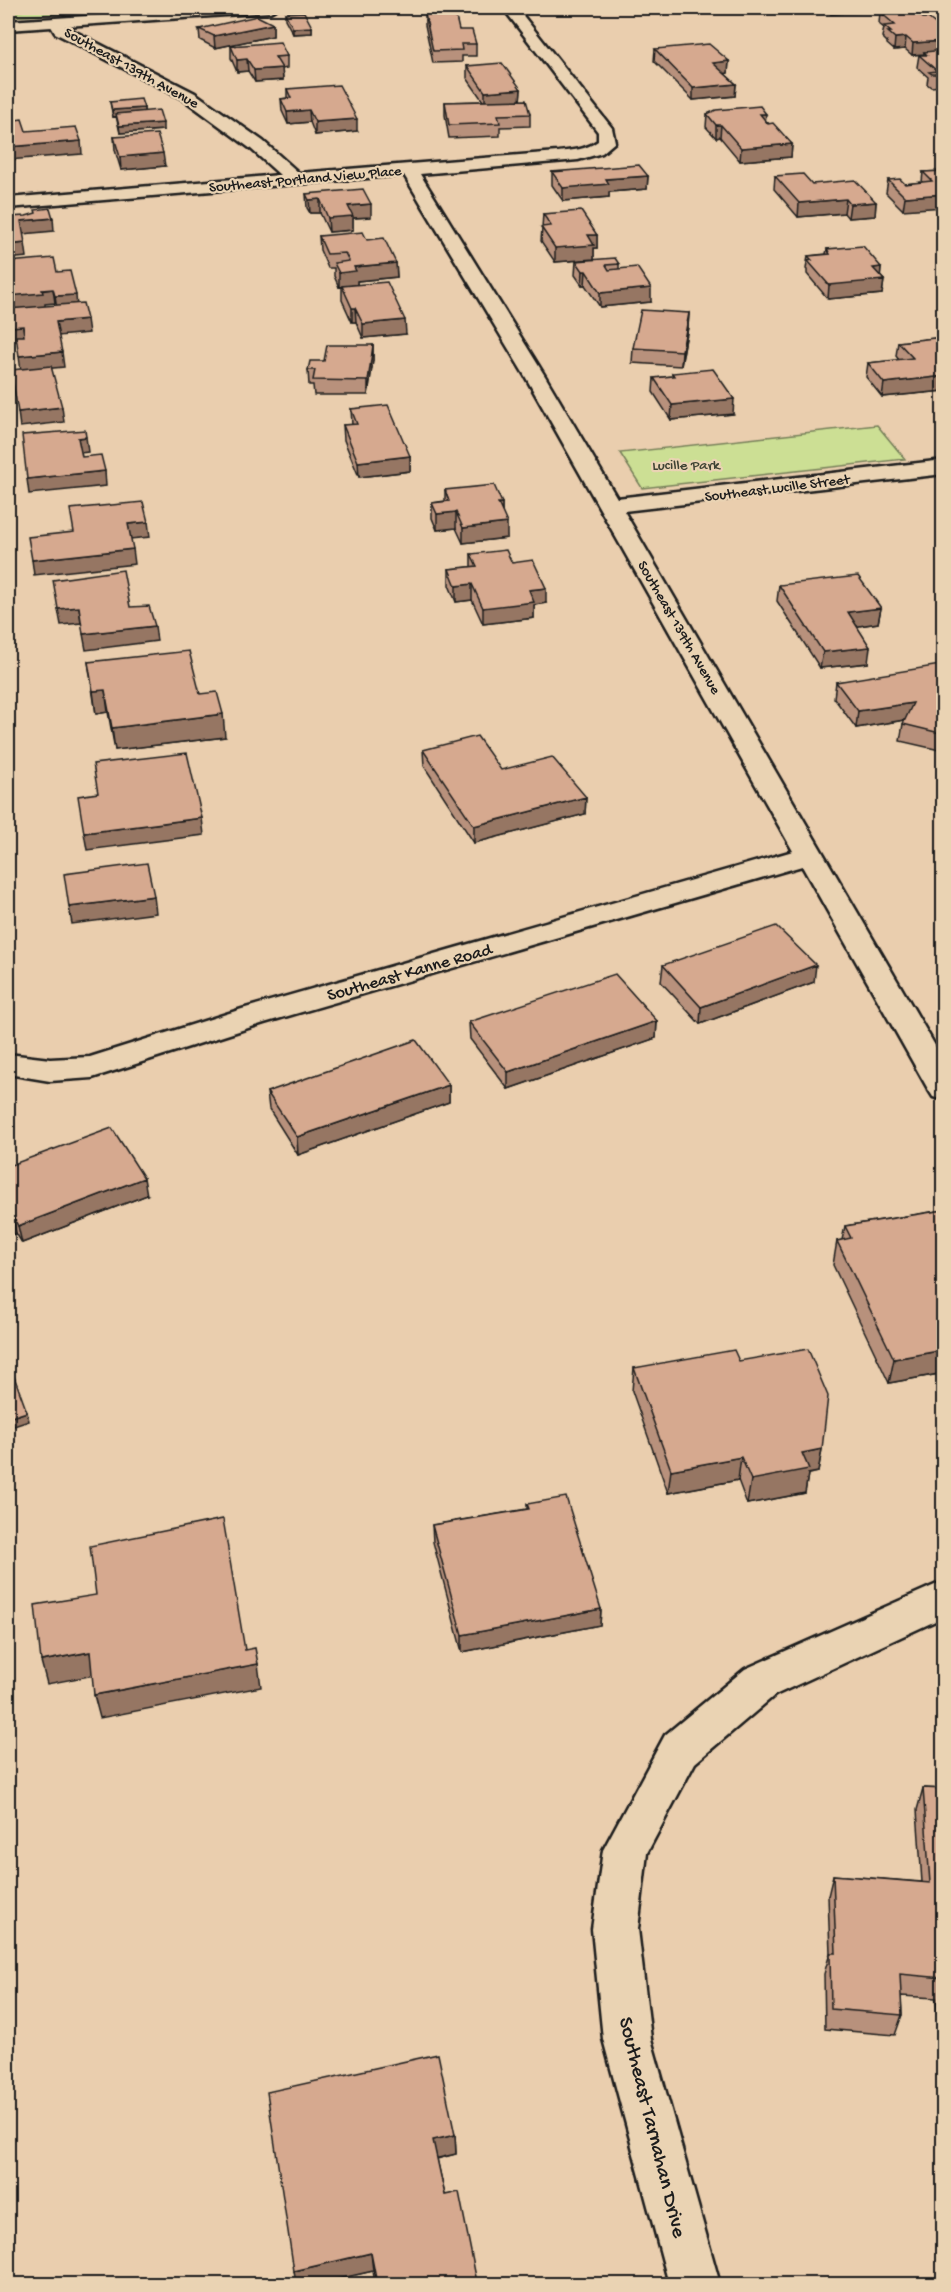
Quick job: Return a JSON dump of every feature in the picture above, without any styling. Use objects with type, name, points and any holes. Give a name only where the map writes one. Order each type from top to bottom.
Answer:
[{"type":"street","points":[[8,26],[270,8]]},
{"type":"street","name":"Southeast Portland View Place","points":[[8,202],[558,157],[585,154],[601,148],[607,142],[606,132],[510,8]]},
{"type":"street","name":"Southeast 139th Avenue","points":[[56,22],[60,30],[189,96],[257,145],[294,178]]},
{"type":"street","name":"Southeast 139th Avenue","points":[[409,170],[451,234],[610,506],[944,1089]]},
{"type":"street","name":"Southeast Lucille Street","points":[[610,506],[944,467]]},
{"type":"street","name":"Southeast Kanne Road","points":[[8,1064],[50,1070],[92,1067],[253,1016],[810,855]]},
{"type":"street","name":"Southeast Tarnahan Drive","points":[[694,2284],[627,2039],[615,1929],[625,1850],[680,1749],[760,1682],[944,1598]]},
{"type":"green space","points":[[46,8],[149,8],[8,17],[8,12]]},
{"type":"green space","name":"Lucille Park","points":[[877,425],[905,459],[642,488],[620,453]]},
{"type":"building","points":[[913,10],[944,31],[944,41],[913,43],[906,37],[895,38],[888,32],[891,32],[884,26],[895,25],[880,12]]},
{"type":"building","points":[[304,12],[312,27],[293,28],[285,13]]},
{"type":"building","points":[[455,13],[459,30],[472,30],[476,44],[461,44],[462,50],[433,51],[425,14]]},
{"type":"building","points":[[257,16],[273,24],[214,36],[199,29]]},
{"type":"building","points":[[280,42],[287,56],[275,57],[282,68],[254,70],[247,59],[237,60],[231,46]]},
{"type":"building","points":[[709,44],[729,61],[713,63],[736,84],[693,88],[655,49]]},
{"type":"building","points":[[944,50],[944,74],[932,74],[929,72],[937,71],[919,55],[927,55],[924,52]]},
{"type":"building","points":[[502,63],[521,89],[485,92],[467,66]]},
{"type":"building","points":[[339,85],[357,119],[315,122],[309,110],[287,112],[281,99],[291,98],[287,89]]},
{"type":"building","points":[[141,99],[144,108],[112,110],[110,102]]},
{"type":"building","points":[[526,100],[530,114],[498,115],[500,123],[449,125],[445,102]]},
{"type":"building","points":[[760,106],[766,114],[760,114],[768,124],[773,123],[792,144],[741,148],[721,125],[716,125],[707,114],[716,110]]},
{"type":"building","points":[[159,110],[163,123],[119,126],[116,114]]},
{"type":"building","points":[[22,119],[26,131],[76,127],[81,141],[8,147],[8,121]]},
{"type":"building","points":[[157,134],[163,153],[120,157],[114,137]]},
{"type":"building","points":[[639,165],[648,176],[606,179],[609,184],[563,188],[552,172]]},
{"type":"building","points":[[944,171],[944,194],[905,197],[888,180],[900,179],[905,184],[932,181],[923,172]]},
{"type":"building","points":[[803,174],[812,184],[855,180],[876,202],[850,204],[846,199],[799,203],[775,176]]},
{"type":"building","points":[[363,189],[371,204],[348,206],[353,216],[328,218],[320,199],[309,200],[306,194]]},
{"type":"building","points":[[50,208],[53,218],[21,221],[25,243],[8,245],[8,217],[26,216],[36,213],[35,210]]},
{"type":"building","points":[[581,211],[597,235],[588,235],[594,245],[555,248],[541,227],[551,226],[543,214]]},
{"type":"building","points":[[363,232],[367,240],[384,238],[396,263],[354,267],[356,271],[339,273],[334,263],[349,261],[345,253],[327,254],[319,236]]},
{"type":"building","points":[[863,246],[881,267],[873,268],[884,280],[829,285],[808,261],[812,260],[808,256],[830,254],[827,249]]},
{"type":"building","points":[[54,258],[57,272],[70,271],[76,295],[55,296],[53,289],[42,290],[43,293],[8,296],[8,262]]},
{"type":"building","points":[[615,258],[619,264],[606,265],[609,270],[637,267],[651,288],[600,293],[586,271],[583,271],[576,261]]},
{"type":"building","points":[[387,282],[405,320],[363,324],[355,308],[352,308],[342,286]]},
{"type":"building","points":[[83,303],[87,319],[56,322],[62,352],[19,356],[16,336],[24,336],[23,326],[8,327],[8,309]]},
{"type":"building","points":[[641,310],[689,313],[682,351],[633,348]]},
{"type":"building","points":[[944,337],[944,376],[884,383],[868,363],[913,358],[898,342]]},
{"type":"building","points":[[327,345],[373,345],[368,381],[313,380],[315,370],[308,370],[310,361],[324,361]]},
{"type":"building","points":[[51,366],[62,407],[18,412],[11,370]]},
{"type":"building","points":[[713,369],[734,399],[672,405],[654,378],[674,376],[672,373]]},
{"type":"building","points":[[388,405],[410,456],[358,462],[343,425],[357,424],[351,409]]},
{"type":"building","points":[[85,430],[86,437],[78,438],[82,457],[101,455],[105,471],[27,479],[22,435]]},
{"type":"building","points":[[494,485],[502,503],[498,503],[507,523],[463,528],[456,512],[437,514],[432,503],[449,501],[445,490]]},
{"type":"building","points":[[143,502],[148,522],[128,524],[133,549],[32,560],[28,537],[74,532],[70,509]]},
{"type":"building","points":[[506,550],[512,563],[533,560],[546,588],[529,590],[534,602],[483,608],[472,584],[456,586],[449,569],[477,566],[471,554]]},
{"type":"building","points":[[123,570],[130,607],[149,606],[155,626],[83,634],[79,607],[58,609],[53,580]]},
{"type":"building","points":[[858,576],[881,608],[848,612],[870,647],[823,652],[779,585]]},
{"type":"building","points":[[189,651],[200,694],[217,692],[223,714],[112,728],[105,690],[93,691],[88,662]]},
{"type":"building","points":[[940,665],[944,670],[944,734],[903,724],[913,703],[858,711],[836,682]]},
{"type":"building","points":[[477,736],[501,770],[552,757],[586,797],[474,826],[423,750]]},
{"type":"building","points":[[187,753],[202,818],[84,833],[78,796],[98,793],[93,764]]},
{"type":"building","points":[[147,863],[154,896],[69,907],[64,874]]},
{"type":"building","points":[[776,926],[816,965],[701,1007],[663,965]]},
{"type":"building","points":[[615,974],[657,1021],[508,1072],[469,1022]]},
{"type":"building","points":[[416,1040],[449,1085],[297,1137],[267,1092]]},
{"type":"building","points":[[112,1128],[144,1178],[18,1226],[13,1216],[8,1218],[8,1166]]},
{"type":"building","points":[[944,1210],[944,1350],[894,1359],[837,1241],[851,1238],[845,1226]]},
{"type":"building","points":[[808,1349],[828,1396],[822,1449],[802,1453],[809,1469],[751,1480],[741,1457],[671,1470],[634,1368],[734,1350],[739,1361]]},
{"type":"building","points":[[12,1371],[27,1412],[8,1418],[8,1372]]},
{"type":"building","points":[[566,1497],[601,1609],[462,1635],[432,1525],[529,1509],[527,1504]]},
{"type":"building","points":[[223,1519],[245,1650],[255,1648],[258,1664],[94,1695],[90,1652],[41,1661],[35,1605],[96,1595],[90,1546]]},
{"type":"building","points":[[923,1788],[944,1789],[944,1982],[943,1978],[900,1974],[902,2015],[831,2009],[830,1953],[836,1953],[833,1875],[930,1883]]},
{"type":"building","points":[[438,2054],[455,2135],[433,2140],[445,2195],[459,2192],[477,2282],[377,2284],[371,2253],[294,2271],[267,2092]]}]
